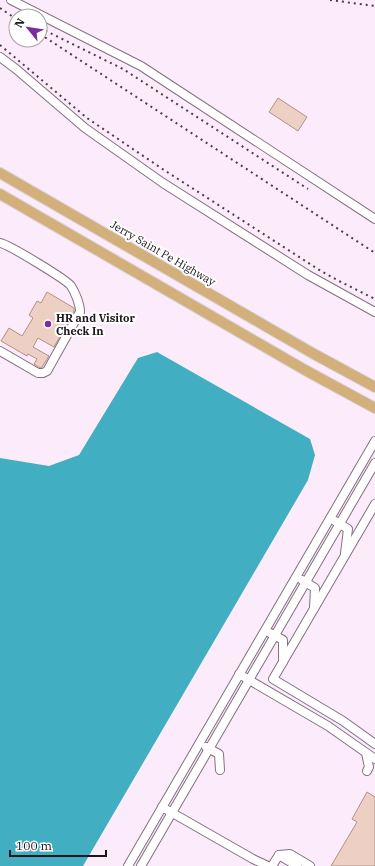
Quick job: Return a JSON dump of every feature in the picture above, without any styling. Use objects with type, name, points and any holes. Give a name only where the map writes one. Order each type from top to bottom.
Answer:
[{"type":"main road","name":"Jerry Saint Pe Highway","points":[[0,173],[314,354],[375,387]]},
{"type":"main road","points":[[0,194],[305,370],[371,406]]},
{"type":"main road","points":[[305,370],[314,354]]},
{"type":"lane","points":[[11,0],[141,66],[375,219]]},
{"type":"lane","points":[[0,57],[86,128],[163,183],[308,275],[375,312]]},
{"type":"lane","points":[[0,242],[70,285],[80,307],[80,312],[47,371],[43,373],[38,373],[0,351]]},
{"type":"lane","points":[[371,406],[375,414]]},
{"type":"lane","points":[[128,866],[375,441]]},
{"type":"lane","points":[[132,858],[143,865],[340,524],[372,474],[375,463]]},
{"type":"lane","points":[[360,466],[372,474]]},
{"type":"lane","points":[[375,504],[273,679],[343,722],[375,744]]},
{"type":"lane","points":[[330,518],[348,529],[345,555]]},
{"type":"lane","points":[[296,577],[314,588],[314,608]]},
{"type":"lane","points":[[265,629],[283,640],[282,662]]},
{"type":"lane","points":[[239,674],[328,726],[375,759]]},
{"type":"lane","points":[[199,743],[219,754],[220,770]]},
{"type":"lane","points":[[366,753],[369,767],[367,771]]},
{"type":"lane","points":[[162,807],[268,866]]},
{"type":"lane","points":[[279,855],[290,854],[312,864]]},
{"type":"lane","points":[[272,866],[279,855]]},
{"type":"lane","points":[[279,855],[297,866]]},
{"type":"shaded area","points":[[0,0],[375,0],[375,866],[0,866]]},
{"type":"water","points":[[157,352],[310,439],[315,455],[308,480],[83,866],[0,866],[0,458],[49,466],[79,455],[138,358]]},
{"type":"building","points":[[278,98],[307,117],[298,131],[269,112]]},
{"type":"building","name":"HR and Visitor Check In","points":[[47,292],[74,308],[74,311],[54,347],[38,338],[33,347],[49,356],[40,368],[34,364],[37,359],[28,354],[27,356],[1,341],[9,328],[22,336],[33,318],[29,315],[37,301],[41,303]]},
{"type":"building","points":[[367,792],[375,797],[375,866],[331,866],[357,822],[352,819]]},
{"type":"railway","points":[[330,0],[375,6]]},
{"type":"railway","points":[[0,8],[8,14]]},
{"type":"railway","points":[[48,32],[123,69],[308,189]]},
{"type":"railway","points":[[48,39],[375,253]]},
{"type":"railway","points":[[0,45],[87,118],[164,170],[321,271],[375,299]]},
{"type":"place","name":"HR and Visitor Check In","points":[[48,324]]}]
